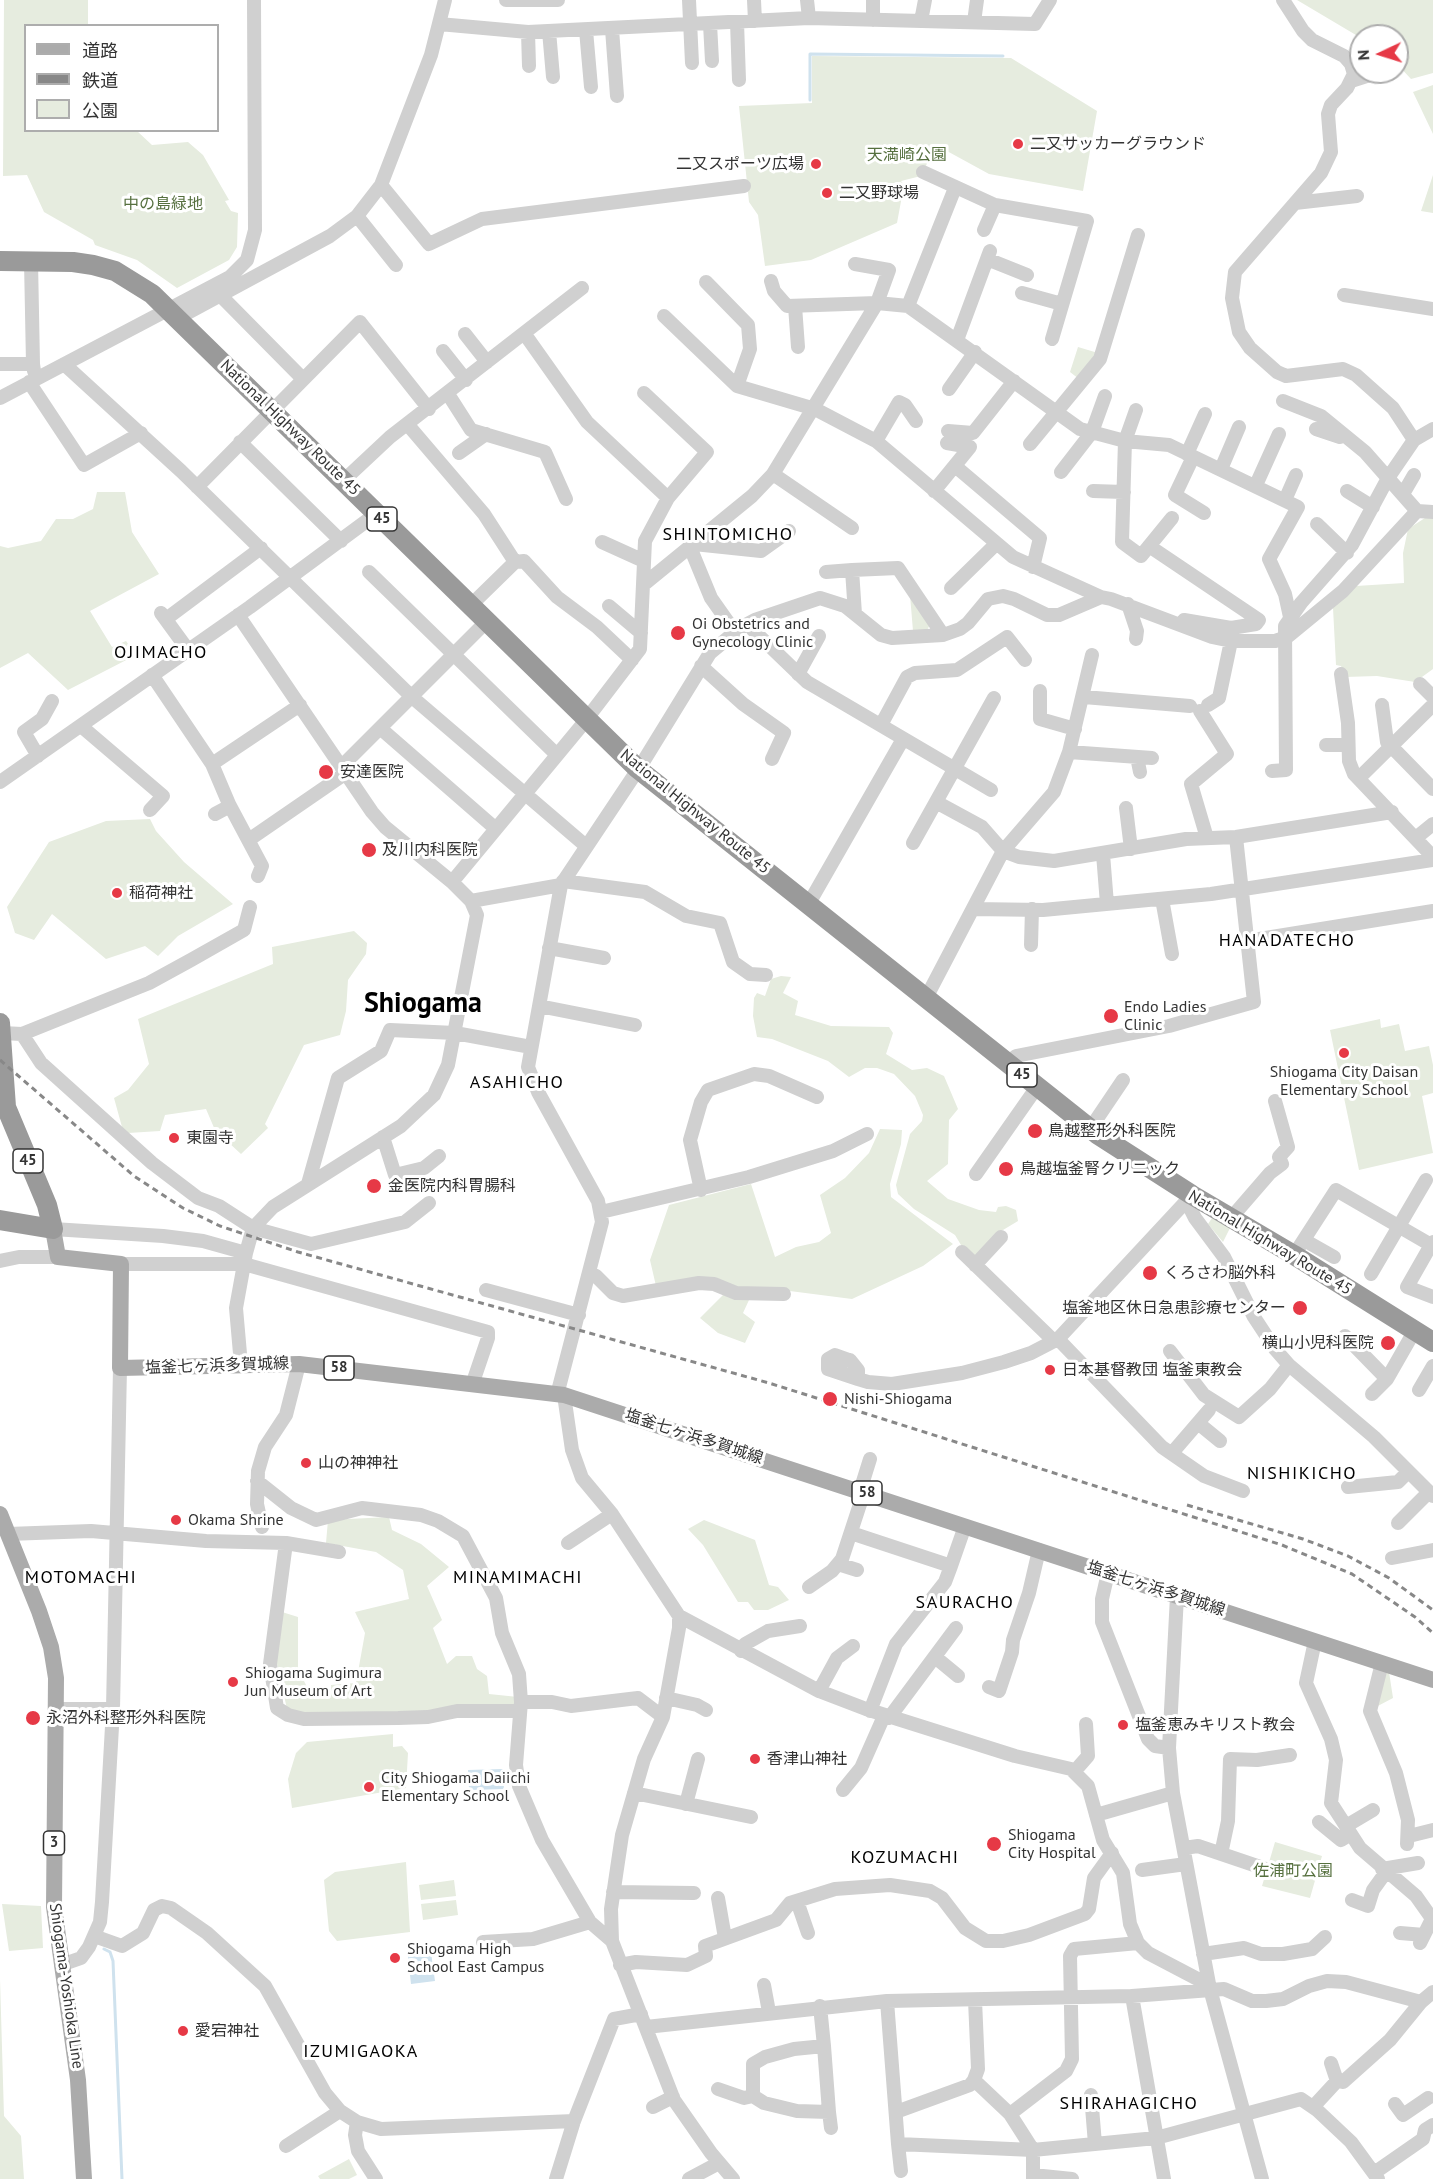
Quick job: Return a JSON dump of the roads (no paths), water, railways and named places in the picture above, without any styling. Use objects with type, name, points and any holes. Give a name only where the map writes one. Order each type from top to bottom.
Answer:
[{"type":"highway","name":"National Highway Route 45","points":[[0,261],[73,262],[116,271],[143,287],[173,313],[638,769],[1090,1128],[1191,1195],[1232,1218],[1299,1247],[1433,1342]]},
{"type":"highway","name":"45","points":[[1,1028],[2,1093],[47,1205],[53,1229]]},
{"type":"highway","points":[[0,1220],[53,1229]]},
{"type":"main road","points":[[53,1229],[58,1257],[121,1264]]},
{"type":"main road","name":"塩釜七ヶ浜多賀城線","points":[[121,1264],[120,1368],[299,1364],[472,1385],[562,1399],[862,1492],[1433,1680]]},
{"type":"main road","name":"Shiogama-Yoshioka Line","points":[[0,1514],[51,1647],[58,1709],[53,1860],[54,1907],[78,2080],[84,2179]]},
{"type":"street","points":[[173,313],[240,270],[252,252],[255,230],[254,0]]},
{"type":"street","points":[[0,398],[32,375],[64,364],[173,313],[221,296],[330,236],[357,216],[381,185],[431,55],[446,0]]},
{"type":"street","points":[[506,0],[558,0]]},
{"type":"street","points":[[689,0],[692,63]]},
{"type":"street","points":[[754,0],[755,21]]},
{"type":"street","points":[[807,0],[809,18]]},
{"type":"street","points":[[873,0],[873,20]]},
{"type":"street","points":[[921,21],[925,0]]},
{"type":"street","points":[[974,22],[977,0]]},
{"type":"street","points":[[439,24],[528,32],[809,18],[1035,24],[1050,0]]},
{"type":"street","points":[[1284,0],[1302,31],[1312,40],[1344,56],[1349,62]]},
{"type":"street","points":[[737,22],[739,80]]},
{"type":"street","points":[[710,24],[712,62]]},
{"type":"street","points":[[612,29],[617,96]]},
{"type":"street","points":[[586,30],[587,81]]},
{"type":"street","points":[[549,31],[553,77]]},
{"type":"street","points":[[528,32],[529,66]]},
{"type":"street","points":[[1349,82],[1331,105],[1328,114],[1332,141],[1327,163],[1235,272],[1232,298],[1239,332],[1250,348],[1277,372],[1294,375],[1343,369],[1356,375],[1393,408],[1414,440]]},
{"type":"street","points":[[923,172],[995,205],[1087,221],[1052,339]]},
{"type":"street","points":[[381,185],[429,244],[482,219],[744,186]]},
{"type":"street","points":[[908,306],[955,188]]},
{"type":"street","points":[[1295,202],[1357,196]]},
{"type":"street","points":[[984,230],[995,205]]},
{"type":"street","points":[[357,216],[396,265]]},
{"type":"street","points":[[1030,444],[1101,359],[1138,235]]},
{"type":"street","points":[[957,340],[989,255],[1027,275]]},
{"type":"street","points":[[32,261],[32,375],[84,465],[141,433]]},
{"type":"street","points":[[643,585],[752,496],[773,474],[878,303],[889,270],[855,264]]},
{"type":"street","points":[[771,281],[774,291],[787,306],[878,303],[908,306],[1080,429],[1125,441],[1169,445],[1298,507],[1269,559],[1285,594],[1290,617]]},
{"type":"street","points":[[706,282],[748,325],[750,349],[737,386]]},
{"type":"street","points":[[343,481],[376,449],[582,288]]},
{"type":"street","points":[[1022,293],[1062,304]]},
{"type":"street","points":[[1344,295],[1433,309]]},
{"type":"street","points":[[221,296],[303,379]]},
{"type":"street","points":[[795,306],[798,347]]},
{"type":"street","points":[[664,316],[737,386],[815,408],[876,441],[1012,557],[1101,597],[1128,604],[1179,625],[1231,641],[1260,642],[1287,637],[1343,591],[1417,511]]},
{"type":"street","points":[[197,487],[360,322],[429,409]]},
{"type":"street","points":[[524,333],[587,422],[668,498]]},
{"type":"street","points":[[465,334],[488,362]]},
{"type":"street","points":[[443,351],[466,380]]},
{"type":"street","points":[[949,389],[975,352]]},
{"type":"street","points":[[0,364],[32,375]]},
{"type":"street","points":[[64,364],[141,433],[412,697],[527,793],[586,846]]},
{"type":"street","points":[[934,491],[970,447],[947,437],[973,433],[1014,381]]},
{"type":"street","points":[[452,882],[587,719],[640,649],[645,541],[668,498],[707,452],[644,393]]},
{"type":"street","points":[[448,394],[471,430],[544,452],[566,499]]},
{"type":"street","points":[[1061,472],[1092,432],[1106,396]]},
{"type":"street","points":[[1283,401],[1321,416],[1365,452],[1417,511],[1433,513]]},
{"type":"street","points":[[876,441],[899,402],[905,405],[915,421]]},
{"type":"street","points":[[1136,410],[1125,441],[1122,542],[1141,556],[1172,518]]},
{"type":"street","points":[[1204,513],[1175,495],[1205,414]]},
{"type":"street","points":[[408,425],[484,514],[514,562]]},
{"type":"street","points":[[1221,469],[1239,427]]},
{"type":"street","points":[[1316,429],[1348,440]]},
{"type":"street","points":[[1272,771],[1286,770],[1286,626],[1290,617],[1347,553],[1388,478],[1414,440],[1433,429]]},
{"type":"street","points":[[459,453],[486,434]]},
{"type":"street","points":[[1256,485],[1279,435]]},
{"type":"street","points":[[240,442],[341,541]]},
{"type":"street","points":[[955,466],[1040,538],[1033,567]]},
{"type":"street","points":[[773,474],[852,528]]},
{"type":"street","points":[[1285,500],[1296,475]]},
{"type":"street","points":[[1403,494],[1414,475]]},
{"type":"street","points":[[1347,490],[1373,507]]},
{"type":"street","points":[[1093,491],[1124,492]]},
{"type":"street","points":[[0,782],[238,615],[376,514]]},
{"type":"street","points":[[1317,524],[1347,553]]},
{"type":"street","points":[[692,546],[761,551],[789,531]]},
{"type":"street","points":[[602,542],[644,561]]},
{"type":"street","points":[[951,588],[996,544]]},
{"type":"street","points":[[692,546],[711,598],[735,632]]},
{"type":"street","points":[[1149,546],[1259,620],[1256,624],[1244,628],[1182,620],[1179,625]]},
{"type":"street","points":[[188,650],[163,616],[261,548]]},
{"type":"street","points":[[470,606],[514,562],[524,561],[557,597],[597,627],[632,660]]},
{"type":"street","points":[[826,572],[898,568],[943,635]]},
{"type":"street","points":[[852,570],[855,614]]},
{"type":"street","points":[[369,572],[452,656],[557,755]]},
{"type":"street","points":[[1101,597],[1059,615],[1047,615],[1014,598],[995,596],[982,605],[968,623],[943,635],[892,638],[881,635],[855,614],[832,600],[820,598],[749,623],[735,632],[710,653],[701,666],[638,769],[562,883],[531,1047],[529,1074],[598,1200],[601,1212],[602,1232],[580,1309],[562,1399],[572,1450],[582,1478],[612,1514],[679,1616],[741,1651],[773,1664],[819,1691],[870,1711],[1015,1756],[1071,1769],[1088,1786],[1103,1840],[1124,1873],[1130,1923],[1138,1943],[1148,1953],[1210,1987]]},
{"type":"street","points":[[1128,604],[1137,631],[1136,639]]},
{"type":"street","points":[[609,606],[641,633]]},
{"type":"street","points":[[238,615],[372,812],[385,827],[452,882],[471,901],[476,910],[476,922],[448,1065],[434,1095],[401,1126],[273,1207],[253,1228],[236,1308],[241,1365]]},
{"type":"street","points":[[250,839],[344,770],[380,728],[486,622]]},
{"type":"street","points":[[749,623],[753,630],[798,674],[881,726],[991,790]]},
{"type":"street","points":[[798,674],[819,636]]},
{"type":"street","points":[[881,726],[907,677],[915,673],[957,670],[1007,637],[1025,660]]},
{"type":"street","points":[[1084,697],[1199,708],[1219,698],[1231,641]]},
{"type":"street","points":[[926,998],[1003,851],[1054,792],[1069,752],[1084,697],[1092,655]]},
{"type":"street","points":[[701,666],[737,699],[789,735],[772,759]]},
{"type":"street","points":[[973,909],[1032,909],[1162,899],[1242,890],[1433,859],[1416,837],[1359,778],[1349,761],[1341,674]]},
{"type":"street","points":[[152,675],[212,764],[230,806],[250,839],[262,866],[258,876]]},
{"type":"street","points":[[1420,684],[1433,697]]},
{"type":"street","points":[[1040,691],[1040,719],[1075,729]]},
{"type":"street","points":[[913,843],[994,698]]},
{"type":"street","points":[[38,756],[24,732],[42,720],[52,700]]},
{"type":"street","points":[[212,764],[300,705]]},
{"type":"street","points":[[1382,705],[1387,742],[1433,789]]},
{"type":"street","points":[[1359,778],[1433,705]]},
{"type":"street","points":[[1199,708],[1227,754],[1191,784],[1208,838]]},
{"type":"street","points":[[81,726],[163,795],[150,810]]},
{"type":"street","points":[[380,728],[434,778],[496,829]]},
{"type":"street","points":[[808,905],[903,739]]},
{"type":"street","points":[[1326,746],[1348,745]]},
{"type":"street","points":[[1069,752],[1152,758]]},
{"type":"street","points":[[1137,757],[1140,772]]},
{"type":"street","points":[[1422,777],[1433,768]]},
{"type":"street","points":[[936,802],[982,827],[1003,851],[1019,857],[1053,861],[1208,838],[1236,837],[1392,812]]},
{"type":"street","points":[[215,814],[230,806]]},
{"type":"street","points":[[1126,808],[1131,849]]},
{"type":"street","points":[[1416,837],[1433,824]]},
{"type":"street","points":[[1008,1064],[1016,1056],[1169,1026],[1254,1002],[1236,837]]},
{"type":"street","points":[[1103,854],[1107,904]]},
{"type":"street","points":[[471,901],[562,883],[645,892],[686,916],[720,923],[733,962],[750,974],[766,975]]},
{"type":"street","points":[[1162,899],[1172,954]]},
{"type":"street","points":[[1,1028],[22,1034],[149,983],[244,930],[250,907]]},
{"type":"street","points":[[1031,945],[1032,909]]},
{"type":"street","points":[[1247,941],[1433,911]]},
{"type":"street","points":[[549,948],[604,958]]},
{"type":"street","points":[[539,1005],[636,1024]]},
{"type":"street","points":[[308,1184],[338,1078],[381,1051],[390,1030],[454,1033],[531,1047]]},
{"type":"street","points":[[22,1034],[41,1063],[152,1163],[198,1198],[219,1206],[253,1228],[311,1245],[405,1222],[429,1203]]},
{"type":"street","points":[[701,1190],[690,1140],[701,1102],[708,1090],[754,1074],[769,1076],[817,1097]]},
{"type":"street","points":[[1090,1128],[1123,1080]]},
{"type":"street","points":[[976,1174],[1037,1087]]},
{"type":"street","points":[[1232,1218],[1270,1173],[1282,1164],[1279,1157],[1288,1147],[1275,1101]]},
{"type":"street","points":[[601,1212],[701,1190],[833,1151],[867,1134]]},
{"type":"street","points":[[383,1137],[395,1174],[424,1168],[439,1156]]},
{"type":"street","points":[[1371,1274],[1426,1180]]},
{"type":"street","points":[[1334,1257],[1299,1247],[1336,1190],[1432,1244],[1407,1287],[1433,1297]]},
{"type":"street","points":[[858,1379],[858,1370],[850,1360],[840,1362],[840,1373],[858,1379],[892,1384],[1004,1362],[1056,1340],[1191,1195]]},
{"type":"street","points":[[1191,1195],[1191,1210],[1195,1218],[1224,1257],[1263,1331],[1288,1365],[1374,1437],[1431,1494],[1398,1523]]},
{"type":"street","points":[[53,1229],[203,1241],[245,1259],[488,1332],[472,1385]]},
{"type":"street","points":[[975,1265],[1001,1237]]},
{"type":"street","points":[[962,1251],[1056,1340],[1162,1447],[1204,1476],[1243,1491]]},
{"type":"street","points":[[0,1261],[19,1257],[58,1257]]},
{"type":"street","points":[[121,1264],[245,1259]]},
{"type":"street","points":[[590,1274],[596,1276],[613,1293],[622,1296],[699,1283],[714,1284],[736,1293],[784,1294]]},
{"type":"street","points":[[486,1290],[580,1309]]},
{"type":"street","points":[[1372,1394],[1387,1379],[1414,1330]]},
{"type":"street","points":[[1345,1336],[1387,1379]]},
{"type":"street","points":[[1170,1351],[1204,1395],[1239,1417],[1270,1389],[1288,1365]]},
{"type":"street","points":[[262,1527],[257,1504],[257,1481],[265,1447],[286,1414],[299,1364]]},
{"type":"street","points":[[1419,1390],[1433,1366]]},
{"type":"street","points":[[61,1965],[81,1958],[100,1922],[102,1902],[118,1533],[120,1368]]},
{"type":"street","points":[[1172,1454],[1209,1410]]},
{"type":"street","points":[[1198,1423],[1220,1441]]},
{"type":"street","points":[[809,1587],[838,1564],[851,1533],[870,1459]]},
{"type":"street","points":[[1348,1487],[1398,1482],[1408,1472]]},
{"type":"street","points":[[257,1481],[297,1512],[316,1520],[362,1508],[421,1515],[438,1521],[463,1536],[496,1598],[502,1633],[519,1674],[520,1707],[516,1766],[519,1786],[542,1840],[590,1922],[612,1941]]},
{"type":"street","points":[[568,1543],[612,1514]]},
{"type":"street","points":[[870,1711],[896,1644],[945,1582],[965,1526]]},
{"type":"street","points":[[8,1534],[45,1531],[118,1533],[206,1541],[286,1543],[339,1552]]},
{"type":"street","points":[[851,1533],[951,1566]]},
{"type":"street","points":[[286,1543],[270,1664],[277,1708],[288,1715],[304,1719],[428,1717],[457,1711],[520,1707],[552,1702],[571,1706],[638,1698],[663,1717]]},
{"type":"street","points":[[989,1687],[999,1691],[1012,1652],[1013,1640],[1039,1550]]},
{"type":"street","points":[[1392,1558],[1433,1550]]},
{"type":"street","points":[[838,1564],[857,1570]]},
{"type":"street","points":[[1108,1573],[1102,1599],[1102,1622],[1148,1739],[1155,1746],[1169,1748]]},
{"type":"street","points":[[1178,1596],[1169,1748],[1173,1793],[1210,1987],[1262,2179]]},
{"type":"street","points":[[679,1616],[679,1628],[663,1717],[644,1759],[622,1835],[611,1909],[612,1941],[673,2097],[719,2163],[733,2179]]},
{"type":"street","points":[[741,1651],[745,1644],[768,1631],[800,1626]]},
{"type":"street","points":[[843,1790],[861,1768],[887,1717],[956,1628]]},
{"type":"street","points":[[1315,1641],[1306,1683],[1331,1739],[1336,1760],[1332,1803],[1360,1848],[1416,1896],[1433,1919],[1422,1939],[1400,1933]]},
{"type":"street","points":[[819,1691],[837,1658],[853,1646]]},
{"type":"street","points":[[935,1657],[958,1676]]},
{"type":"street","points":[[1382,1663],[1370,1711],[1396,1773],[1408,1820],[1408,1840],[1433,1830]]},
{"type":"street","points":[[666,1698],[697,1705],[706,1710]]},
{"type":"street","points":[[58,1709],[112,1709]]},
{"type":"street","points":[[1074,1772],[1088,1756],[1086,1724]]},
{"type":"street","points":[[1221,1854],[1228,1821],[1230,1759],[1257,1760],[1290,1755]]},
{"type":"street","points":[[686,1804],[698,1759]]},
{"type":"street","points":[[634,1793],[750,1817]]},
{"type":"street","points":[[1096,1815],[1173,1793]]},
{"type":"street","points":[[1319,1822],[1341,1840],[1348,1830],[1373,1809]]},
{"type":"street","points":[[1184,1848],[1198,1846],[1263,1868]]},
{"type":"street","points":[[620,1965],[636,1962],[687,1965],[706,1956],[705,1946],[776,1920],[790,1903],[835,1889],[890,1885],[930,1891],[942,1898],[972,1934],[986,1941],[1004,1941],[1040,1932],[1085,1914],[1089,1909],[1094,1878],[1112,1853]]},
{"type":"street","points":[[1352,1900],[1368,1906],[1373,1890],[1384,1870],[1418,1863]]},
{"type":"street","points":[[1142,1870],[1186,1864]]},
{"type":"street","points":[[613,1892],[694,1893]]},
{"type":"street","points":[[718,1898],[725,1938]]},
{"type":"street","points":[[796,1901],[808,1933]]},
{"type":"street","points":[[94,1936],[122,1946],[143,1933],[154,1910],[162,1906],[171,1908],[207,1933],[265,1986],[325,2093],[340,2111],[357,2122],[381,2129],[574,2121]]},
{"type":"street","points":[[483,1941],[533,1939],[590,1922]]},
{"type":"street","points":[[1203,1954],[1244,1948],[1261,1954],[1283,1954],[1312,1949],[1325,1937]]},
{"type":"street","points":[[1010,2114],[1066,2071],[1072,2059],[1070,1956],[1074,1949],[1138,1943]]},
{"type":"street","points":[[556,2179],[574,2121],[614,2019],[644,2020],[769,2012],[887,2001],[1132,1996],[1210,1987],[1224,1989],[1252,2001],[1266,2001],[1284,1999],[1308,1986],[1337,1982],[1421,2002]]},
{"type":"street","points":[[764,1985],[769,2012]]},
{"type":"street","points":[[1343,2082],[1390,2040],[1421,2002],[1433,1992]]},
{"type":"street","points":[[1132,1996],[1164,2179]]},
{"type":"street","points":[[896,2112],[970,2085],[974,2080],[978,2069],[975,2000]]},
{"type":"street","points":[[887,2001],[901,2171]]},
{"type":"street","points":[[820,2006],[831,2128]]},
{"type":"street","points":[[753,2096],[753,2064],[765,2057],[794,2049],[824,2046]]},
{"type":"street","points":[[1313,2107],[1337,2081],[1331,2063]]},
{"type":"street","points":[[974,2080],[1010,2114],[1033,2150],[1033,2177],[1072,2179]]},
{"type":"street","points":[[718,2089],[744,2098],[753,2096],[764,2103],[797,2110],[829,2112]]},
{"type":"street","points":[[1090,2095],[1095,2144]]},
{"type":"street","points":[[653,2107],[673,2097]]},
{"type":"street","points":[[1395,2104],[1403,2115],[1428,2098]]},
{"type":"street","points":[[898,2144],[1033,2150],[1156,2138],[1301,2099],[1351,2142],[1376,2176],[1423,2139],[1425,2130],[1433,2125]]},
{"type":"street","points":[[286,2146],[340,2111]]},
{"type":"street","points":[[357,2122],[356,2144],[376,2179]]},
{"type":"street","points":[[689,2179],[719,2163]]},
{"type":"water","points":[[503,1769],[504,1789],[469,1790],[468,1770]]},
{"type":"water","points":[[430,1945],[435,1981],[411,1984],[407,1948]]},
{"type":"waterway","points":[[810,100],[810,54],[1003,56]]},
{"type":"waterway","points":[[104,1949],[110,1952],[113,1961],[122,2179]]},
{"type":"railway","points":[[0,1060],[134,1176],[183,1208],[220,1226],[298,1252],[769,1383],[1282,1545],[1352,1574],[1415,1617],[1433,1633]]},
{"type":"railway","points":[[1187,1505],[1303,1539],[1348,1556],[1389,1578],[1433,1610]]},
{"type":"place","name":"二又サッカーグラウンド","points":[[1018,144]]},
{"type":"place","name":"二又スポーツ広場","points":[[816,164]]},
{"type":"place","name":"二又野球場","points":[[827,193]]},
{"type":"place","name":"Oi Obstetrics and Gynecology Clinic","points":[[678,633]]},
{"type":"place","name":"安達医院","points":[[326,772]]},
{"type":"place","name":"及川内科医院","points":[[369,850]]},
{"type":"place","name":"稲荷神社","points":[[117,893]]},
{"type":"place","name":"Endo Ladies Clinic","points":[[1111,1016]]},
{"type":"place","name":"Shiogama City Daisan Elementary School","points":[[1344,1053]]},
{"type":"place","name":"鳥越整形外科医院","points":[[1035,1131]]},
{"type":"place","name":"東園寺","points":[[174,1138]]},
{"type":"place","name":"鳥越塩釜腎クリニック","points":[[1006,1169]]},
{"type":"place","name":"金医院内科胃腸科","points":[[374,1186]]},
{"type":"place","name":"くろさわ脳外科","points":[[1150,1273]]},
{"type":"place","name":"塩釜地区休日急患診療センター","points":[[1300,1308]]},
{"type":"place","name":"横山小児科医院","points":[[1388,1343]]},
{"type":"place","name":"日本基督教団 塩釜東教会","points":[[1050,1370]]},
{"type":"place","name":"Nishi-Shiogama","points":[[830,1399]]},
{"type":"place","name":"山の神神社","points":[[306,1463]]},
{"type":"place","name":"Okama Shrine","points":[[176,1520]]},
{"type":"place","name":"Shiogama Sugimura Jun Museum of Art","points":[[233,1682]]},
{"type":"place","name":"永沼外科整形外科医院","points":[[33,1718]]},
{"type":"place","name":"塩釜恵みキリスト教会","points":[[1123,1725]]},
{"type":"place","name":"香津山神社","points":[[755,1759]]},
{"type":"place","name":"City Shiogama Daiichi Elementary School","points":[[369,1787]]},
{"type":"place","name":"Shiogama City Hospital","points":[[994,1844]]},
{"type":"place","name":"Shiogama High School East Campus","points":[[395,1958]]},
{"type":"place","name":"愛宕神社","points":[[183,2031]]},
{"type":"district","name":"SHINTOMICHO","points":[[728,535]]},
{"type":"district","name":"OJIMACHO","points":[[161,653]]},
{"type":"district","name":"HANADATECHO","points":[[1287,941]]},
{"type":"district","name":"Shiogama","points":[[423,1004]]},
{"type":"district","name":"ASAHICHO","points":[[517,1083]]},
{"type":"district","name":"NISHIKICHO","points":[[1302,1474]]},
{"type":"district","name":"MOTOMACHI","points":[[81,1578]]},
{"type":"district","name":"MINAMIMACHI","points":[[518,1578]]},
{"type":"district","name":"SAURACHO","points":[[965,1603]]},
{"type":"district","name":"KOZUMACHI","points":[[905,1858]]},
{"type":"district","name":"IZUMIGAOKA","points":[[361,2052]]},
{"type":"district","name":"SHIRAHAGICHO","points":[[1129,2104]]},
{"type":"park label","name":"天満崎公園","points":[[907,155]]},
{"type":"park label","name":"中の島緑地","points":[[163,204]]},
{"type":"park label","name":"佐浦町公園","points":[[1293,1871]]}]
